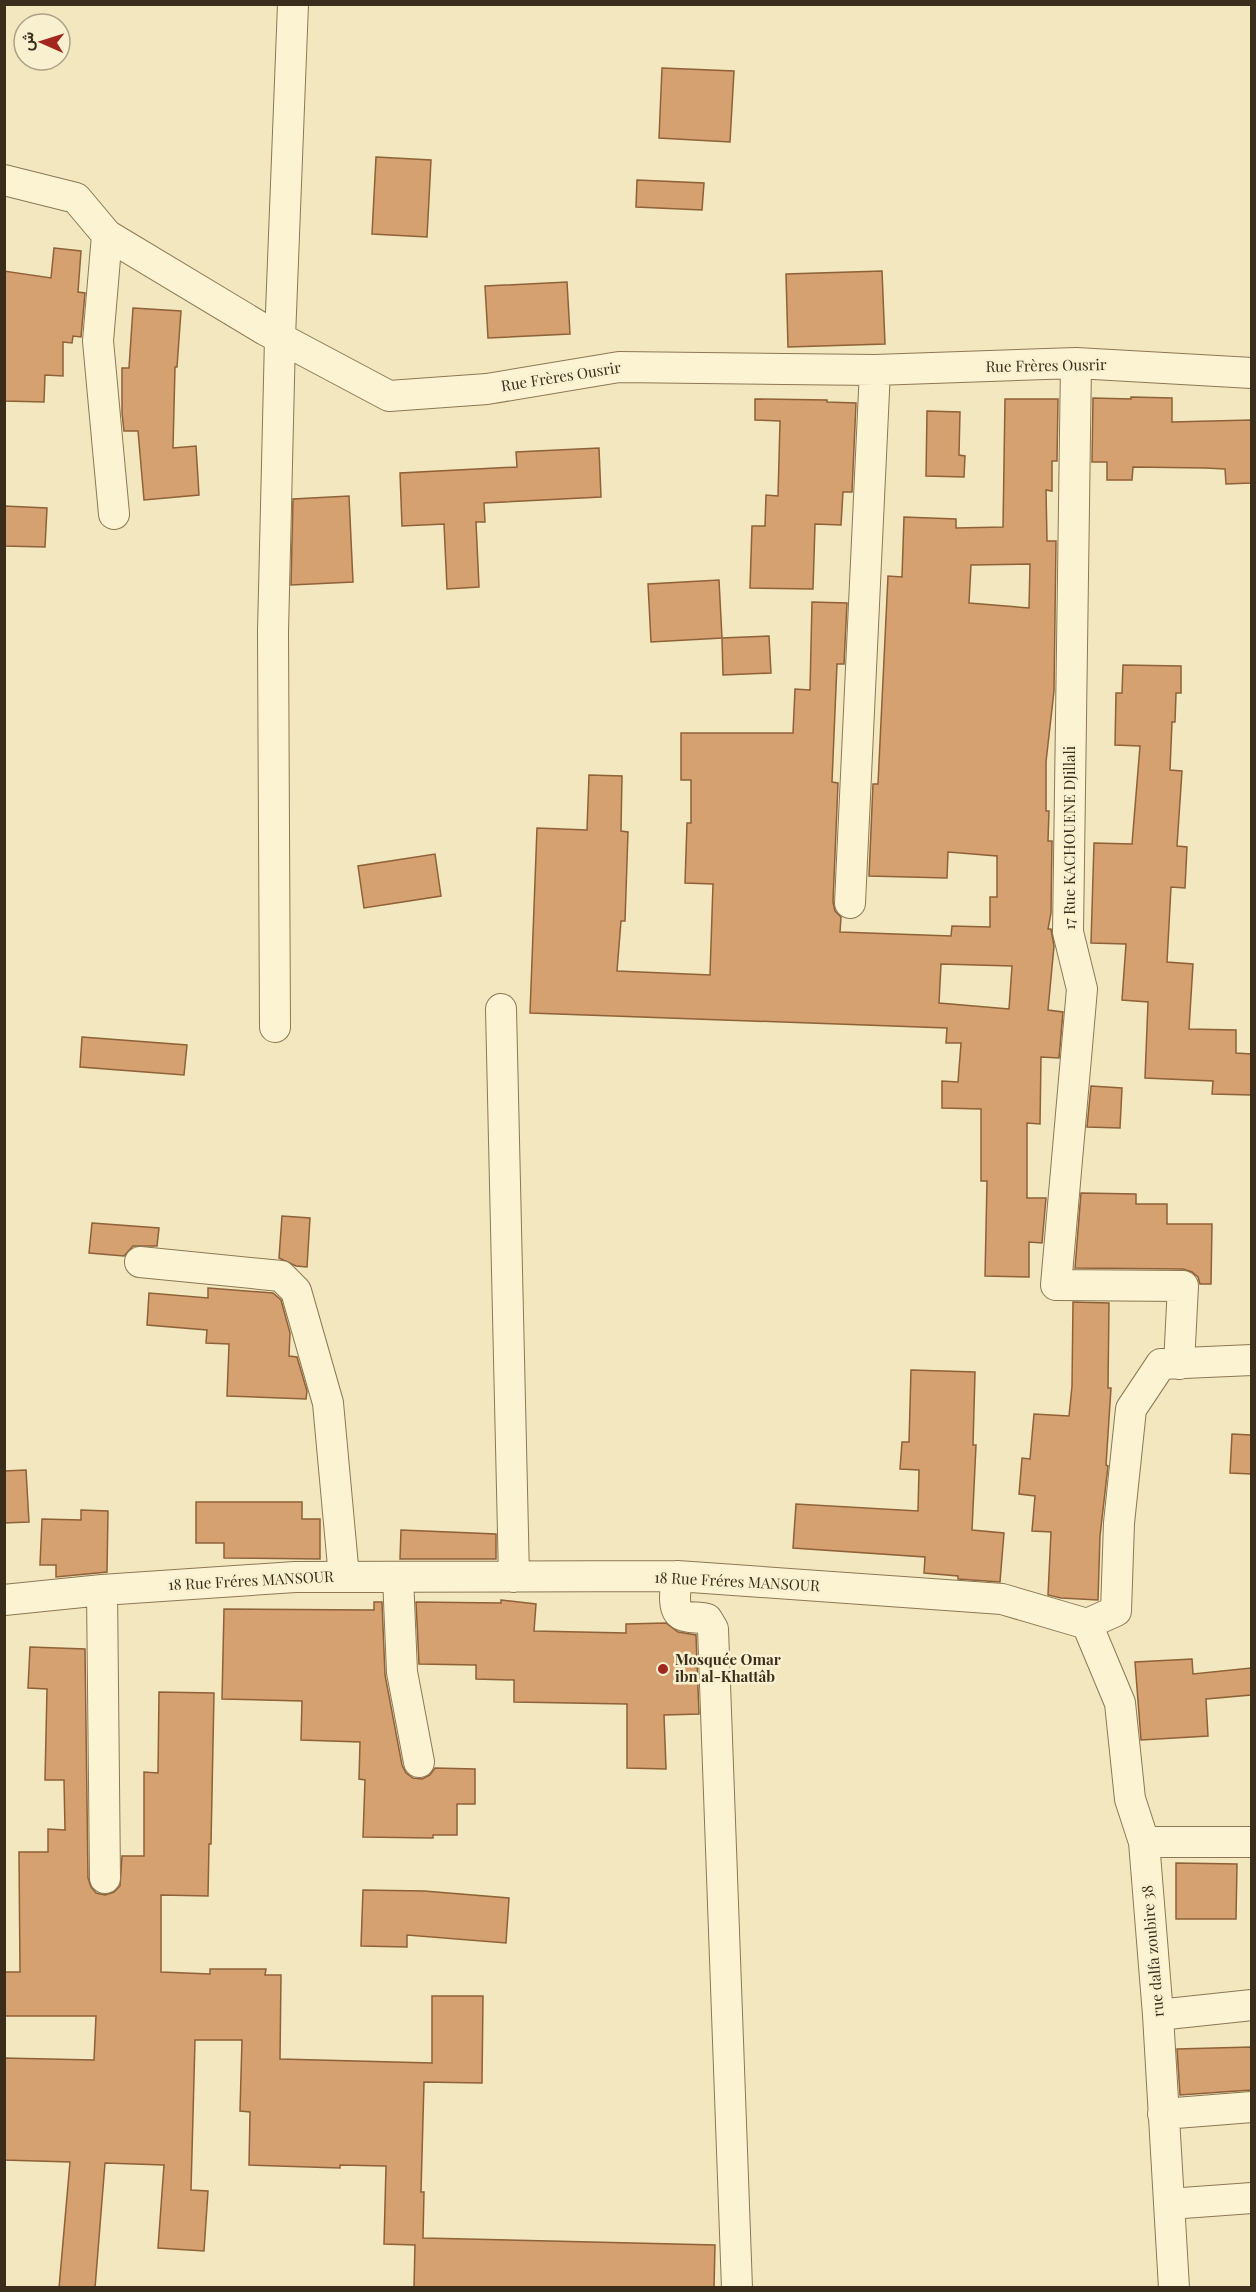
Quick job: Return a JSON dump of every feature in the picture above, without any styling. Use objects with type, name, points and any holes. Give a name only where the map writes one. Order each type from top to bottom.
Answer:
[{"type":"street","points":[[275,1027],[273,632],[280,338],[293,4]]},
{"type":"street","name":"Rue Frères Ousrir","points":[[4,180],[76,198],[107,235],[280,338],[389,396],[487,389],[619,366],[875,370],[1076,363],[1251,373]]},
{"type":"street","points":[[107,235],[98,341],[114,514]]},
{"type":"street","name":"17 Rue KACHOUENE DJillali","points":[[1076,363],[1068,932],[1082,989],[1056,1285],[1184,1287],[1179,1364]]},
{"type":"street","points":[[850,903],[875,370]]},
{"type":"street","points":[[501,1009],[514,1576]]},
{"type":"street","points":[[140,1262],[281,1276],[296,1291],[328,1403],[344,1577]]},
{"type":"street","points":[[1087,1624],[1116,1611],[1119,1523],[1131,1409],[1161,1364],[1251,1360]]},
{"type":"street","points":[[677,1576],[676,1606],[678,1611],[682,1615],[707,1618],[713,1629],[737,2288]]},
{"type":"street","name":"18 Rue Fréres MANSOUR","points":[[4,1600],[102,1590],[295,1577],[677,1576],[1002,1599],[1087,1624]]},
{"type":"street","points":[[398,1577],[402,1672],[419,1762]]},
{"type":"street","points":[[102,1590],[105,1878]]},
{"type":"street","name":"rue dalfa zoubire 38","points":[[1087,1624],[1120,1703],[1130,1799],[1144,1842],[1158,2014],[1174,2288]]},
{"type":"street","points":[[1144,1842],[1251,1842]]},
{"type":"street","points":[[1158,2014],[1251,2005]]},
{"type":"street","points":[[1163,2114],[1251,2107]]},
{"type":"street","points":[[1169,2204],[1251,2198]]},
{"type":"building","points":[[662,68],[734,71],[730,142],[659,138]]},
{"type":"building","points":[[376,157],[431,160],[427,237],[372,234]]},
{"type":"building","points":[[637,180],[704,183],[702,210],[636,207]]},
{"type":"building","points":[[54,248],[81,251],[78,292],[85,293],[81,337],[73,336],[72,343],[63,342],[63,376],[45,375],[44,402],[4,401],[4,271],[51,278]]},
{"type":"building","points":[[882,271],[885,344],[788,347],[786,274]]},
{"type":"building","points":[[567,282],[570,334],[488,338],[485,286]]},
{"type":"building","points":[[133,308],[181,311],[177,367],[175,367],[173,448],[196,446],[199,495],[144,500],[138,431],[124,431],[122,413],[122,368],[129,368]]},
{"type":"building","points":[[1131,397],[1172,398],[1172,422],[1251,420],[1251,483],[1226,484],[1225,469],[1206,468],[1133,467],[1132,480],[1107,480],[1107,462],[1092,462],[1093,398],[1131,399]]},
{"type":"building","points":[[755,399],[827,400],[827,402],[856,403],[852,492],[843,492],[841,525],[815,524],[813,589],[750,588],[752,526],[765,526],[766,495],[778,496],[780,421],[755,420]]},
{"type":"building","points":[[1005,399],[1058,399],[1057,461],[1052,461],[1052,491],[1046,490],[1047,541],[1056,541],[1054,691],[1046,762],[1046,811],[1049,811],[1048,841],[1052,841],[1051,913],[1048,929],[1051,929],[1054,946],[1048,1010],[1063,1012],[1059,1058],[1041,1057],[1040,1124],[1027,1123],[1027,1198],[1046,1198],[1042,1243],[1029,1242],[1029,1277],[985,1276],[987,1181],[981,1181],[981,1109],[942,1108],[942,1081],[958,1082],[961,1043],[946,1043],[947,1028],[530,1013],[537,828],[587,830],[589,775],[622,776],[621,831],[628,832],[625,921],[621,921],[617,971],[710,975],[713,884],[685,883],[687,823],[691,823],[691,780],[681,780],[681,733],[793,733],[795,689],[810,690],[812,602],[847,603],[844,664],[837,664],[832,782],[838,783],[833,902],[835,911],[841,917],[840,932],[951,936],[952,926],[990,927],[990,897],[997,897],[997,856],[948,852],[947,878],[869,876],[873,784],[878,784],[888,576],[902,577],[904,517],[956,519],[956,528],[1003,527]],"holes":[[[1030,564],[1029,608],[969,603],[971,565]],[[941,964],[1012,966],[1009,1009],[939,1003]]]},
{"type":"building","points":[[927,411],[960,412],[959,455],[965,456],[964,477],[926,476]]},
{"type":"building","points":[[599,448],[601,497],[484,503],[485,522],[476,522],[479,587],[447,589],[444,524],[402,526],[400,473],[517,467],[516,452]]},
{"type":"building","points":[[349,496],[353,582],[291,585],[293,499]]},
{"type":"building","points":[[4,506],[47,508],[45,547],[4,546]]},
{"type":"building","points":[[719,580],[722,638],[651,642],[648,584]]},
{"type":"building","points":[[769,636],[771,673],[723,675],[722,638]]},
{"type":"building","points":[[1123,665],[1181,666],[1181,693],[1176,693],[1175,722],[1172,722],[1170,770],[1182,771],[1177,846],[1187,847],[1185,888],[1171,887],[1167,962],[1193,964],[1189,1029],[1236,1030],[1236,1053],[1251,1054],[1251,1095],[1212,1094],[1213,1081],[1145,1078],[1148,1002],[1122,1000],[1126,944],[1091,943],[1094,843],[1132,844],[1140,746],[1115,745],[1116,693],[1122,693]]},
{"type":"building","points":[[435,854],[441,896],[364,908],[358,866]]},
{"type":"building","points":[[82,1037],[187,1045],[184,1075],[80,1067]]},
{"type":"building","points":[[1091,1086],[1122,1088],[1120,1128],[1087,1127]]},
{"type":"building","points":[[1081,1193],[1136,1194],[1136,1204],[1167,1204],[1167,1224],[1212,1224],[1211,1284],[1200,1284],[1198,1277],[1183,1269],[1075,1268]]},
{"type":"building","points":[[282,1216],[310,1218],[307,1267],[296,1266],[279,1258]]},
{"type":"building","points":[[92,1223],[159,1228],[157,1246],[133,1246],[124,1256],[89,1253]]},
{"type":"building","points":[[208,1288],[273,1293],[281,1300],[290,1333],[289,1356],[297,1357],[307,1391],[306,1399],[227,1396],[229,1344],[206,1343],[207,1330],[147,1325],[149,1293],[208,1298]]},
{"type":"building","points":[[1073,1302],[1109,1303],[1108,1388],[1111,1388],[1106,1465],[1108,1466],[1100,1536],[1098,1600],[1048,1595],[1051,1532],[1032,1531],[1035,1496],[1019,1494],[1022,1458],[1030,1459],[1034,1414],[1069,1416],[1072,1386]]},
{"type":"building","points":[[911,1370],[975,1372],[973,1445],[976,1445],[972,1530],[1004,1533],[1000,1582],[958,1579],[958,1576],[924,1573],[925,1557],[793,1548],[796,1504],[918,1511],[919,1470],[900,1469],[902,1442],[909,1442]]},
{"type":"building","points":[[1232,1434],[1251,1435],[1251,1474],[1230,1473]]},
{"type":"building","points":[[26,1470],[29,1522],[4,1523],[4,1471]]},
{"type":"building","points":[[196,1502],[302,1502],[302,1519],[320,1519],[320,1559],[224,1558],[224,1543],[196,1543]]},
{"type":"building","points":[[81,1510],[108,1511],[107,1572],[56,1577],[56,1565],[40,1565],[42,1519],[81,1520]]},
{"type":"building","points":[[401,1530],[496,1534],[496,1559],[400,1559]]},
{"type":"building","points":[[501,1600],[536,1604],[534,1631],[626,1633],[626,1624],[666,1623],[678,1632],[696,1635],[699,1714],[664,1715],[666,1769],[627,1768],[627,1704],[514,1702],[514,1680],[476,1679],[476,1665],[419,1664],[416,1602],[501,1603]]},
{"type":"building","points":[[374,1602],[382,1602],[385,1675],[402,1765],[406,1773],[413,1778],[422,1779],[430,1775],[435,1768],[475,1769],[475,1804],[457,1804],[457,1835],[433,1835],[433,1838],[363,1837],[365,1780],[359,1779],[360,1742],[301,1740],[302,1701],[222,1699],[224,1609],[374,1610]]},
{"type":"building","points":[[30,1647],[85,1649],[88,1878],[96,1893],[105,1895],[114,1892],[120,1886],[122,1856],[144,1856],[144,1772],[158,1773],[159,1692],[214,1693],[208,1896],[161,1895],[161,1972],[210,1974],[210,1969],[266,1969],[265,1975],[281,1975],[280,2059],[432,2063],[432,1996],[483,1996],[482,2083],[424,2082],[421,2192],[424,2192],[423,2238],[715,2245],[714,2288],[414,2287],[415,2245],[384,2244],[386,2166],[340,2165],[340,2168],[249,2165],[250,2112],[240,2111],[242,2040],[195,2040],[191,2190],[208,2191],[204,2251],[158,2248],[164,2165],[105,2163],[95,2288],[59,2288],[70,2162],[4,2160],[4,2058],[94,2060],[96,2016],[4,2016],[4,1972],[20,1972],[19,1852],[48,1852],[48,1829],[65,1830],[64,1780],[45,1780],[47,1689],[28,1688]]},
{"type":"building","points":[[1192,1659],[1193,1674],[1251,1668],[1251,1695],[1206,1699],[1208,1736],[1141,1740],[1135,1662]]},
{"type":"building","points":[[1176,1863],[1237,1864],[1236,1919],[1176,1919]]},
{"type":"building","points":[[363,1890],[424,1891],[509,1898],[506,1943],[407,1935],[407,1947],[361,1946]]},
{"type":"building","points":[[1251,2047],[1251,2090],[1180,2095],[1177,2049]]},
{"type":"place","name":"Mosquée Omar ibn al-Khattâb","points":[[663,1669]]}]
